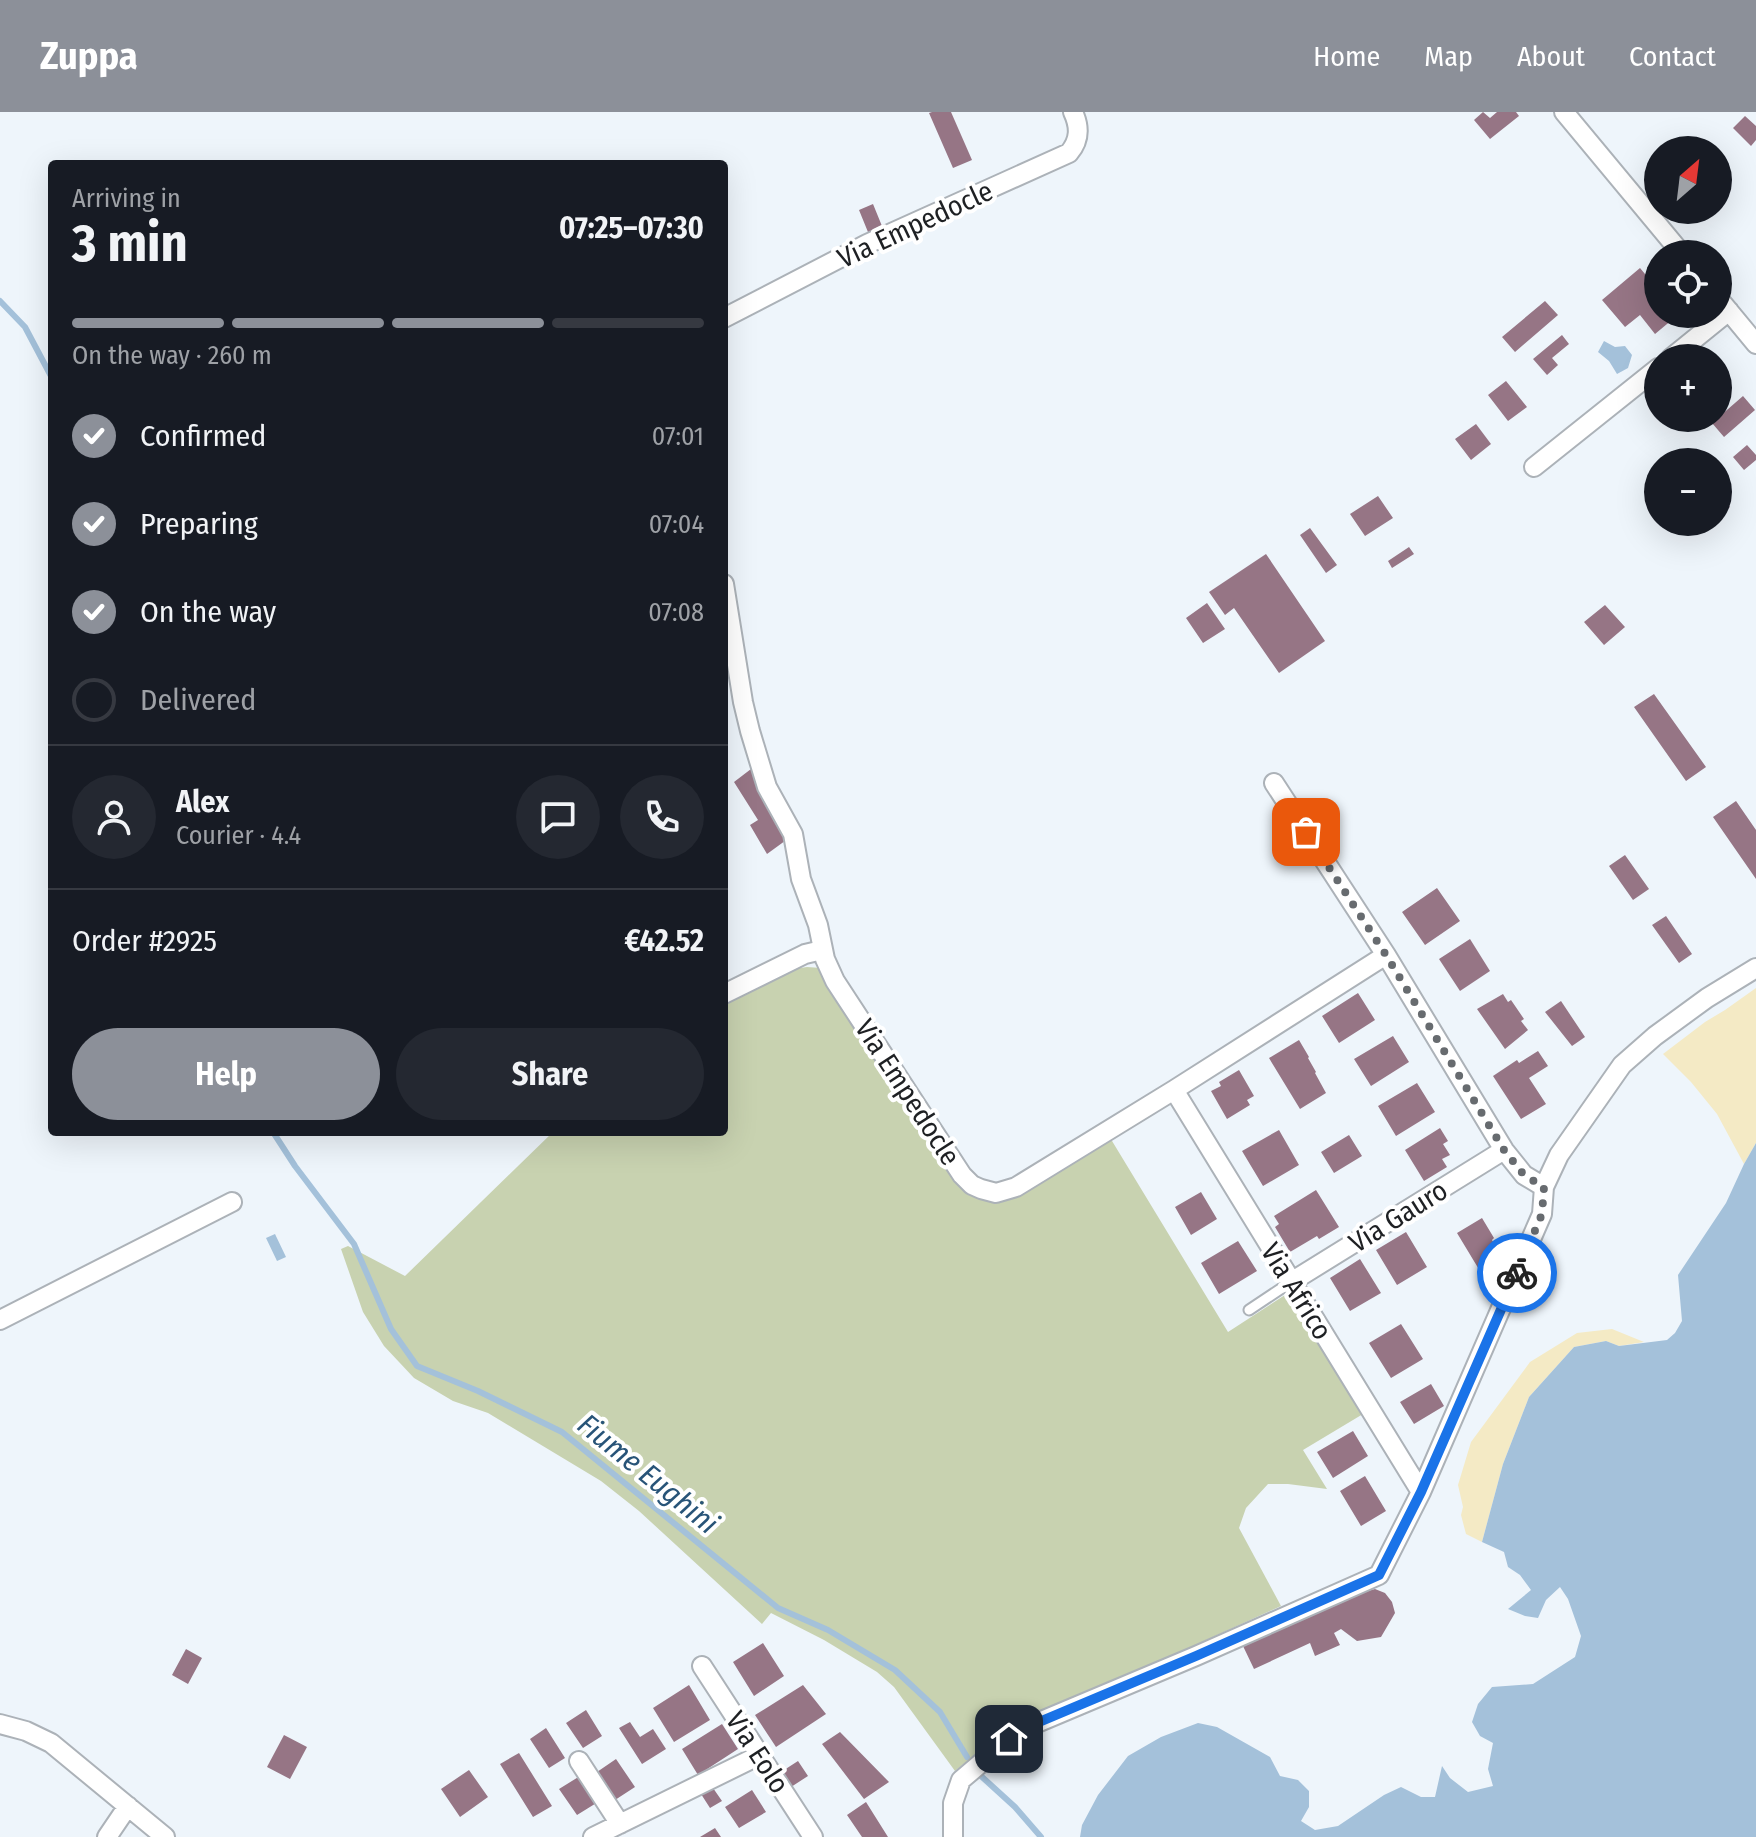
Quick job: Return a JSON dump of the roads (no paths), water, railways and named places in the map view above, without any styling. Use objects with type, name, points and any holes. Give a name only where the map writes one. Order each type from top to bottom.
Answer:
[{"type":"street","name":"Via Empedocle","points":[[728,316],[867,244],[1069,153],[1078,138],[1073,112]]},
{"type":"street","points":[[1564,112],[1670,240]]},
{"type":"street","points":[[1732,315],[1756,344]]},
{"type":"street","points":[[1685,344],[1701,328]]},
{"type":"street","points":[[1534,467],[1644,379]]},
{"type":"street","name":"Via Empedocle","points":[[728,609],[750,731],[767,787],[793,834],[801,879],[818,925],[822,950],[835,981],[947,1155],[972,1185],[996,1193],[1016,1187],[1386,955]]},
{"type":"street","points":[[1274,783],[1386,955],[1504,1150],[1524,1175],[1544,1187]]},
{"type":"street","points":[[728,992],[805,954],[822,950]]},
{"type":"street","points":[[953,1837],[953,1803],[961,1780],[1009,1739],[1032,1725],[1379,1575],[1421,1492],[1542,1214],[1544,1187],[1559,1155],[1622,1065],[1707,998],[1756,968]]},
{"type":"street","name":"Via Africo","points":[[1174,1090],[1421,1492]]},
{"type":"street","name":"Via Gauro","points":[[1291,1282],[1504,1150]]},
{"type":"street","points":[[0,1320],[232,1202]]},
{"type":"street","name":"Via Eolo","points":[[702,1666],[813,1837]]},
{"type":"street","points":[[0,1724],[26,1731],[51,1743],[165,1837]]},
{"type":"street","points":[[593,1837],[760,1755]]},
{"type":"street","points":[[579,1761],[620,1824]]},
{"type":"street","points":[[107,1837],[128,1806]]},
{"type":"lane","points":[[1249,1310],[1291,1282]]},
{"type":"water","points":[[1604,341],[1615,347],[1625,346],[1632,355],[1628,368],[1617,374],[1609,361],[1598,352]]},
{"type":"water","points":[[1756,1143],[1756,1837],[1080,1837],[1082,1825],[1098,1795],[1128,1756],[1161,1737],[1198,1723],[1217,1727],[1270,1757],[1280,1776],[1298,1780],[1309,1791],[1309,1807],[1301,1821],[1315,1830],[1338,1826],[1401,1787],[1421,1797],[1435,1797],[1442,1766],[1450,1778],[1468,1792],[1493,1786],[1488,1769],[1493,1743],[1480,1736],[1472,1722],[1478,1704],[1492,1687],[1533,1684],[1575,1657],[1581,1636],[1568,1599],[1560,1587],[1546,1600],[1538,1618],[1508,1609],[1531,1590],[1520,1575],[1508,1567],[1504,1552],[1482,1542],[1503,1464],[1529,1397],[1574,1347],[1606,1341],[1619,1346],[1667,1340],[1675,1333],[1682,1321],[1678,1275],[1726,1203]]},
{"type":"water","points":[[275,1234],[286,1257],[277,1261],[266,1238]]},
{"type":"waterway","name":"Fiume Eughini","points":[[0,301],[25,327],[48,370]]},
{"type":"waterway","name":"Fiume Eughini","points":[[276,1136],[354,1244],[391,1329],[417,1366],[478,1391],[562,1432],[778,1608],[828,1630],[895,1670],[940,1712],[967,1757]]},
{"type":"waterway","name":"Fiume Eughini","points":[[981,1776],[1015,1807],[1041,1837]]}]
